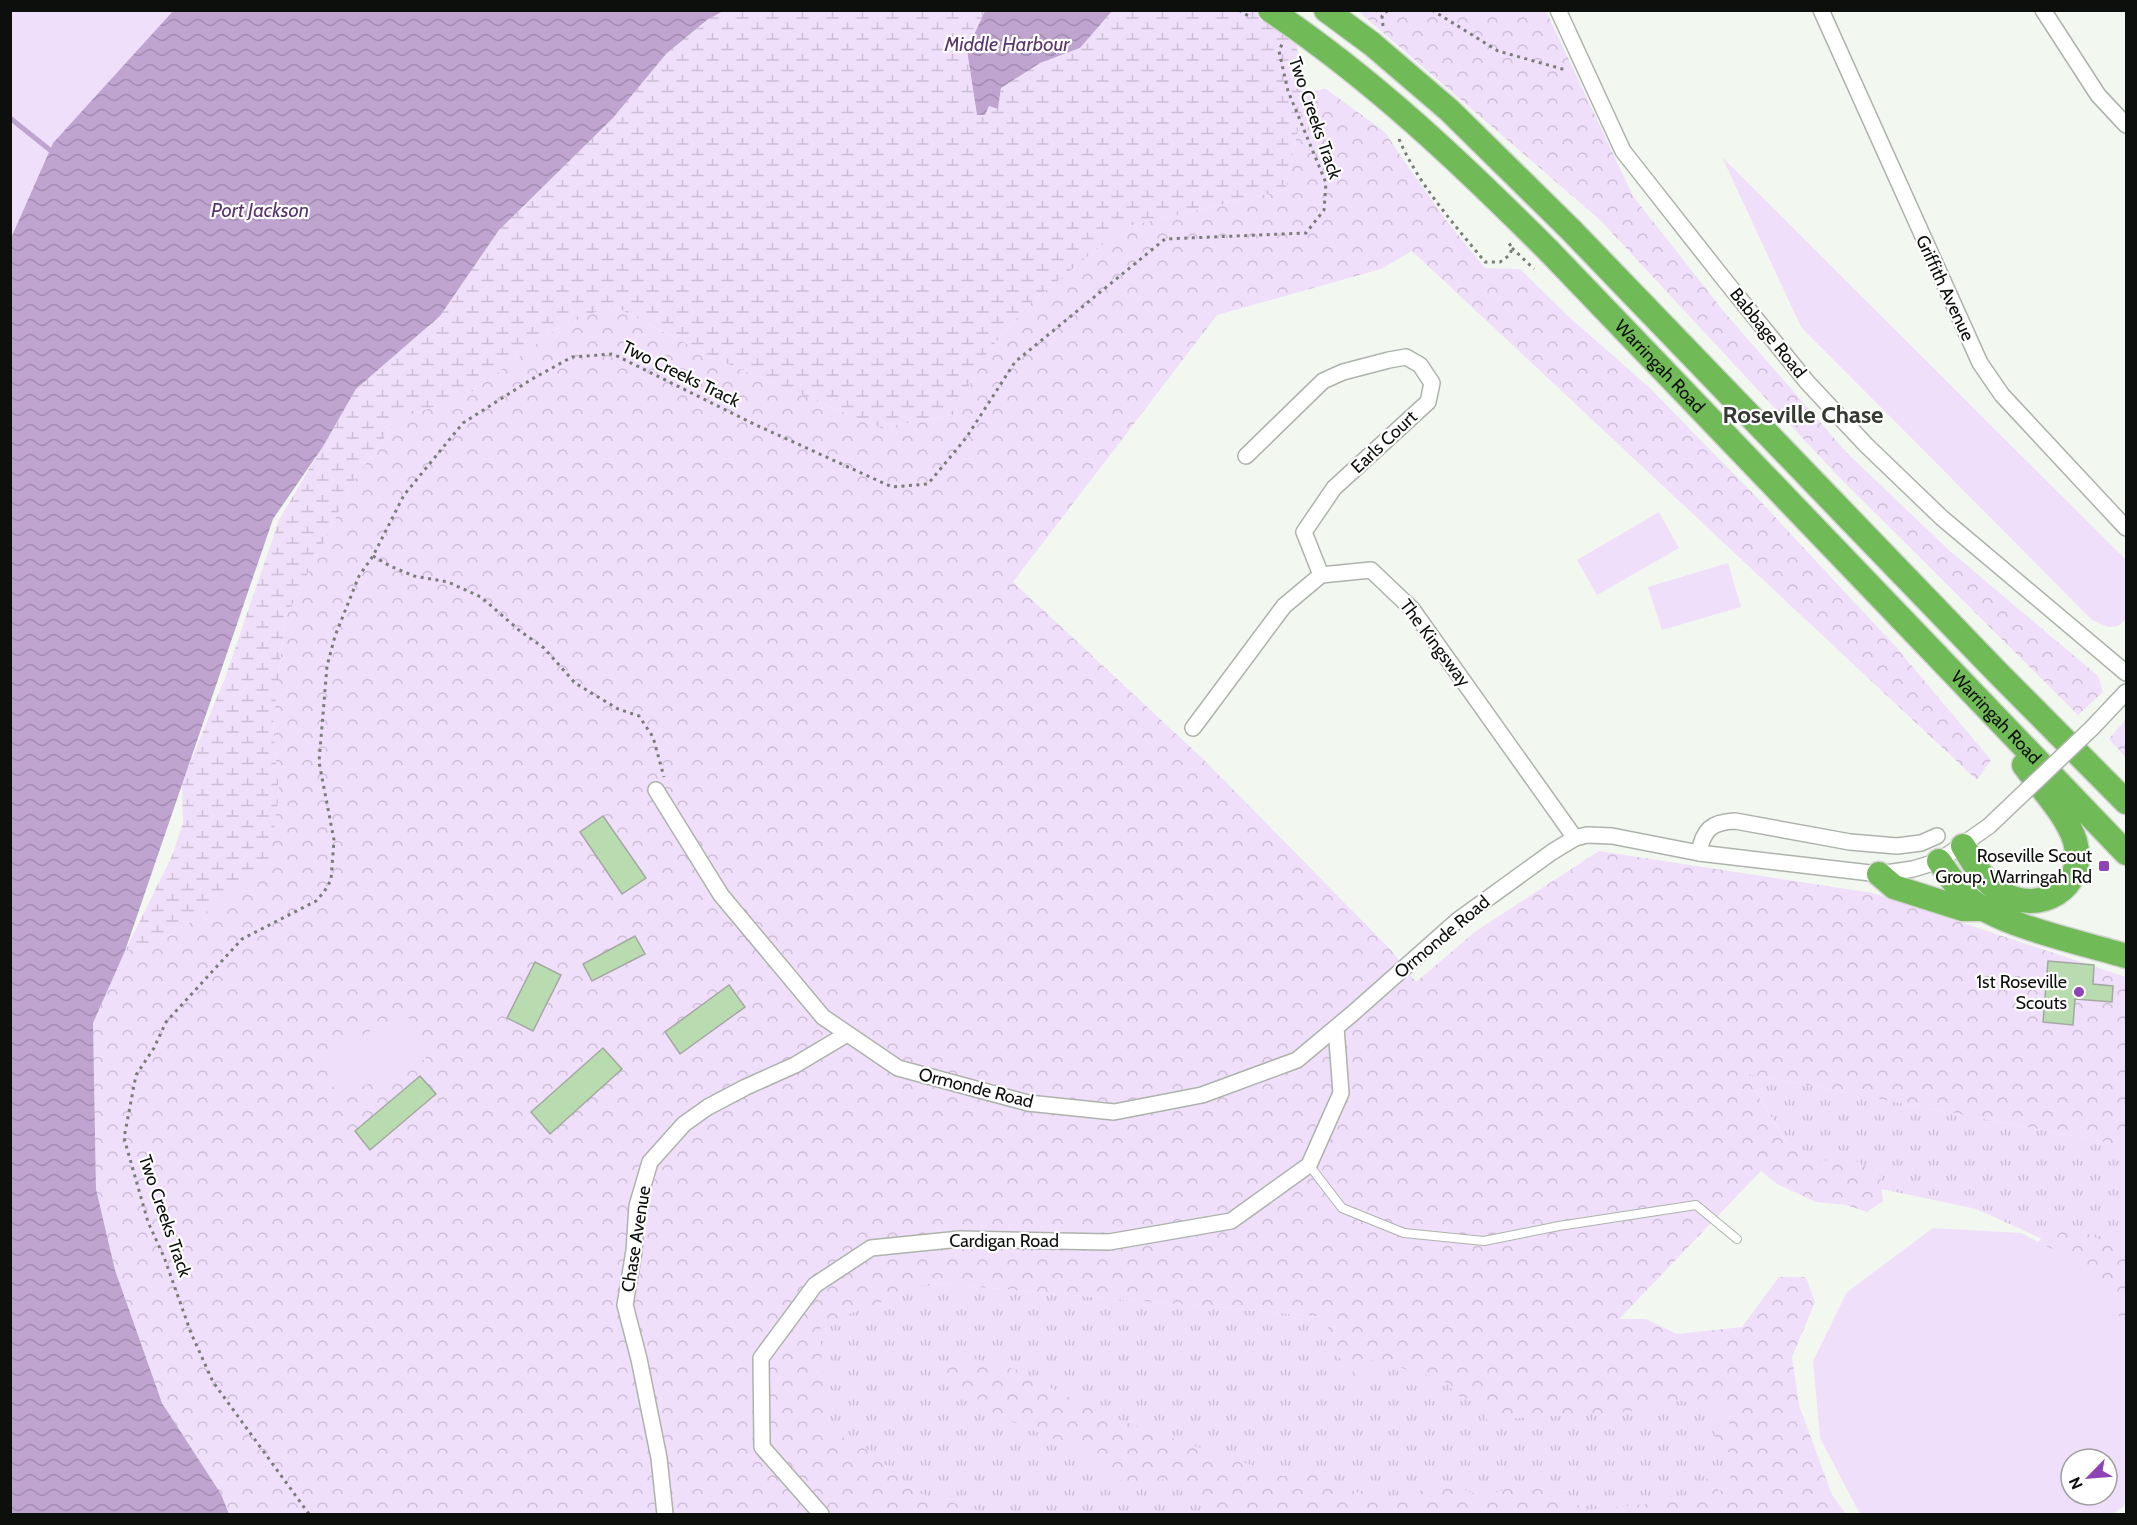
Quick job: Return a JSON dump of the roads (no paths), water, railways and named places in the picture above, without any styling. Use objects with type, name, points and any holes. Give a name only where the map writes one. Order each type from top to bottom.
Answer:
[{"type":"highway","name":"Warringah Road","points":[[1270,10],[1410,117],[1478,180],[1549,251],[2127,853]]},
{"type":"highway","name":"Warringah Road","points":[[1326,10],[1372,44],[1449,110],[1571,230],[1996,671],[2127,802]]},
{"type":"highway","points":[[1963,846],[1990,884],[2000,892],[2021,899],[2043,900],[2059,893],[2072,880],[2077,855],[2075,842],[2069,829],[1976,697]]},
{"type":"highway","points":[[1939,861],[1969,899],[1984,909],[2022,925],[2127,956]]},
{"type":"highway","points":[[1879,874],[1894,887],[1963,909],[1984,909]]},
{"type":"street","name":"Babbage Road","points":[[1558,10],[1623,151],[1807,382],[1866,445],[1926,503],[2127,674]]},
{"type":"street","name":"Griffith Avenue","points":[[1821,10],[1980,363],[2002,395],[2127,528]]},
{"type":"street","points":[[2043,10],[2098,95],[2127,125]]},
{"type":"street","name":"Earls Court","points":[[1246,456],[1323,381],[1343,372],[1406,357],[1420,365],[1432,383],[1428,402],[1334,488],[1304,532],[1321,575]]},
{"type":"street","name":"The Kingsway","points":[[1321,575],[1371,570],[1413,609],[1575,838]]},
{"type":"street","points":[[1193,728],[1284,606],[1321,575]]},
{"type":"street","name":"Ormonde Road","points":[[660,796],[721,895],[823,1017],[898,1068],[1028,1103],[1114,1112],[1202,1095],[1297,1060],[1458,920],[1575,838],[1587,835],[1612,836],[1698,853],[1879,874],[1913,869],[1939,861],[1989,826],[2127,692]]},
{"type":"street","points":[[1698,853],[1702,836],[1708,829],[1715,824],[1725,822],[1850,842],[1896,846],[1921,843],[1937,836]]},
{"type":"street","points":[[1309,1165],[1341,1093],[1336,1028]]},
{"type":"street","name":"Chase Avenue","points":[[665,1515],[659,1458],[639,1359],[625,1305],[634,1251],[638,1206],[650,1162],[684,1124],[736,1092],[795,1065],[848,1034]]},
{"type":"street","name":"Cardigan Road","points":[[821,1515],[762,1447],[761,1358],[815,1285],[871,1248],[960,1239],[1109,1242],[1232,1221],[1309,1165]]},
{"type":"lane","points":[[1309,1165],[1342,1208],[1404,1233],[1484,1241],[1559,1226],[1696,1205],[1737,1239]]},
{"type":"water","name":"Port Jackson","points":[[174,10],[723,11],[707,20],[666,54],[613,118],[499,230],[440,316],[356,389],[322,448],[273,519],[125,951],[93,1023],[96,1189],[115,1270],[162,1403],[221,1494],[229,1514],[11,1514],[11,238],[53,143]]},
{"type":"water","name":"Middle Harbour","points":[[985,10],[1112,11],[1080,48],[1040,63],[1001,88],[998,109],[989,106],[985,115],[977,115],[967,50]]},
{"type":"waterway","points":[[10,118],[50,150]]},
{"type":"place","name":"Roseville Scout Group, Warringah Rd","points":[[2104,866]]},
{"type":"place","name":"1st Roseville Scouts","points":[[2079,992]]},
{"type":"district","name":"Roseville Chase","points":[[1803,414]]}]
